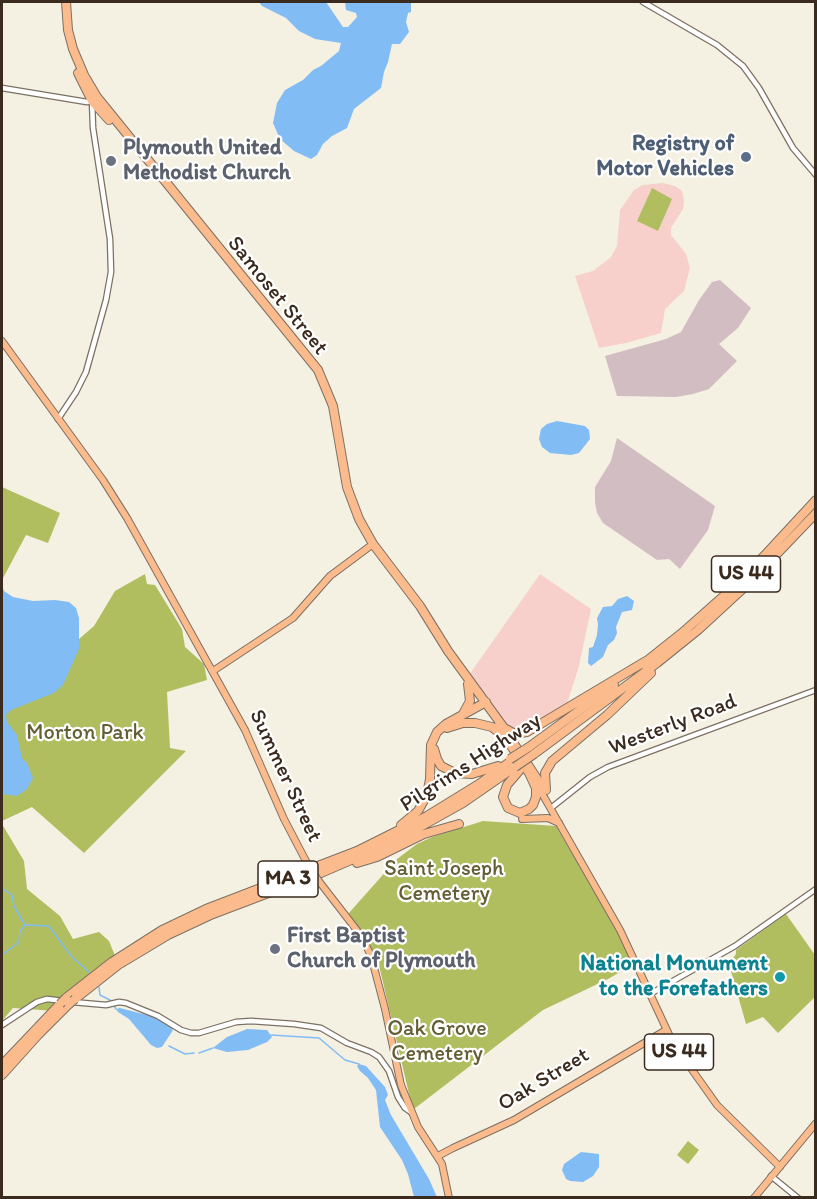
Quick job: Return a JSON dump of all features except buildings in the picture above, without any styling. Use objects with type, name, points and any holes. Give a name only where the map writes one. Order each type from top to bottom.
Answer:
[{"type":"highway","name":"Samoset Street","points":[[64,2],[73,50],[93,90],[318,371],[333,406],[349,493],[373,544],[420,606],[468,684],[504,728]]},
{"type":"highway","name":"Samoset Street","points":[[64,2],[64,25],[70,51],[92,101],[138,152],[313,369],[331,408],[348,505],[362,533],[373,544]]},
{"type":"highway","name":"Pilgrims Highway","points":[[533,753],[726,594],[816,500]]},
{"type":"highway","name":"Pilgrims Highway","points":[[533,753],[678,646],[749,583],[816,513]]},
{"type":"highway","name":"US 44","points":[[546,790],[545,773],[552,761],[614,710],[678,646]]},
{"type":"highway","points":[[504,728],[515,734],[527,732],[646,661]]},
{"type":"highway","name":"Samoset Street","points":[[462,671],[467,674],[529,773]]},
{"type":"highway","points":[[459,718],[469,704],[468,684]]},
{"type":"highway","points":[[339,859],[392,830],[418,811],[430,784],[432,740],[440,728],[484,703]]},
{"type":"highway","name":"US 44","points":[[506,739],[488,726],[475,723],[459,724],[440,733],[435,742],[434,752],[441,766],[450,772],[460,774],[472,774],[514,764],[533,753]]},
{"type":"highway","points":[[529,773],[536,788],[535,801],[529,809],[517,813],[506,806],[503,797],[514,764],[533,753]]},
{"type":"highway","name":"Pilgrims Highway","points":[[2,1065],[92,976],[128,951],[180,921],[339,859],[427,816],[514,764]]},
{"type":"highway","name":"Pilgrims Highway","points":[[2,1075],[68,1001],[118,965],[168,935],[213,914],[320,876],[380,848],[436,819],[514,764]]},
{"type":"highway","points":[[320,876],[377,857],[424,834],[459,824]]},
{"type":"main road","name":"Summer Street","points":[[2,341],[103,480],[124,513],[250,740],[284,819],[307,863],[320,876],[362,938],[371,956],[392,1040],[398,1076],[411,1113],[438,1156],[449,1197]]},
{"type":"main road","points":[[213,671],[293,618],[330,576],[373,544]]},
{"type":"main road","name":"Samoset Street","points":[[504,728],[546,790],[584,867]]},
{"type":"main road","name":"Samoset Street","points":[[529,773],[553,806],[559,823],[620,930],[666,1030],[679,1052],[717,1105],[780,1167]]},
{"type":"main road","points":[[522,819],[548,818],[559,823]]},
{"type":"main road","name":"Oak Street","points":[[438,1156],[514,1120],[666,1030]]},
{"type":"main road","points":[[754,1197],[816,1124]]},
{"type":"street","points":[[644,2],[717,45],[743,66],[759,88],[793,147],[816,175]]},
{"type":"street","points":[[2,88],[102,103]]},
{"type":"street","points":[[58,419],[86,372],[110,281],[110,239],[93,128],[93,90]]},
{"type":"street","name":"Westerly Road","points":[[553,806],[590,777],[608,767],[816,690]]},
{"type":"street","points":[[650,994],[735,946],[816,889]]},
{"type":"street","points":[[2,1024],[42,1000],[133,1005],[191,1033],[199,1033],[236,1022],[251,1021],[302,1025],[327,1030],[347,1043],[379,1057],[388,1071],[398,1097],[411,1113]]},
{"type":"street","points":[[771,1176],[798,1197]]},
{"type":"shaded area","points":[[663,183],[675,186],[682,191],[684,200],[683,209],[671,228],[671,235],[686,254],[690,268],[684,291],[665,309],[661,333],[599,348],[575,276],[593,271],[611,257],[617,246],[620,210],[634,190],[643,185]]},
{"type":"shaded area","points":[[720,280],[751,308],[738,328],[719,344],[737,361],[709,389],[693,394],[676,397],[617,396],[605,356],[666,339],[681,332],[712,282]]},
{"type":"shaded area","points":[[617,438],[715,506],[708,530],[680,569],[669,559],[657,560],[603,523],[597,513],[595,487],[611,461]]},
{"type":"shaded area","points":[[540,574],[591,609],[579,666],[567,704],[517,733],[507,727],[469,675]]},
{"type":"green space","points":[[652,188],[672,199],[658,231],[637,221]]},
{"type":"green space","points":[[2,487],[60,513],[48,543],[26,535],[2,580]]},
{"type":"green space","name":"Morton Park","points":[[145,574],[147,584],[155,585],[182,629],[185,647],[204,664],[207,680],[167,692],[170,748],[186,751],[84,853],[32,807],[2,821],[2,594],[79,639],[94,626],[115,591]]},
{"type":"green space","points":[[483,821],[556,826],[634,964],[543,1010],[414,1109],[378,961],[364,935],[348,914],[397,859],[417,844]]},
{"type":"green space","points":[[2,824],[24,861],[27,889],[60,916],[73,939],[99,932],[109,941],[116,958],[55,1011],[13,1008],[2,1021]]},
{"type":"green space","points":[[786,914],[815,955],[815,997],[778,1033],[763,1017],[746,1024],[729,964],[736,950]]},
{"type":"green space","points":[[688,1141],[699,1150],[688,1164],[677,1155]]},
{"type":"water","points":[[259,2],[326,2],[343,27],[348,27],[357,17],[356,13],[346,10],[345,2],[411,2],[411,12],[408,13],[406,22],[409,32],[400,44],[392,44],[381,88],[354,109],[347,128],[332,136],[311,159],[294,151],[280,139],[273,123],[277,103],[285,90],[303,80],[339,51],[341,43],[315,39],[299,31],[286,18],[262,6]]},
{"type":"water","points":[[557,421],[585,426],[589,430],[590,439],[579,453],[571,455],[550,453],[542,447],[539,439],[541,429]]},
{"type":"water","points":[[2,585],[4,591],[13,597],[33,601],[69,602],[76,608],[79,618],[79,649],[63,685],[54,693],[11,710],[6,715],[7,722],[17,735],[22,758],[27,763],[33,778],[27,789],[17,796],[2,794]]},
{"type":"water","points":[[627,596],[634,601],[632,610],[622,612],[614,640],[608,645],[603,657],[591,666],[588,663],[589,648],[593,647],[597,635],[597,618],[603,607],[612,606],[618,599]]},
{"type":"water","points":[[116,1009],[151,1016],[169,1025],[173,1030],[162,1047],[157,1048],[151,1045],[129,1019],[118,1012]]},
{"type":"water","points":[[247,1029],[267,1030],[272,1037],[267,1042],[248,1050],[227,1052],[213,1048],[227,1037]]},
{"type":"water","points":[[359,1064],[366,1066],[385,1087],[388,1095],[385,1100],[391,1115],[429,1179],[437,1197],[414,1197],[402,1160],[380,1127],[376,1090],[360,1071],[357,1066]]},
{"type":"water","points":[[581,1152],[599,1154],[599,1167],[593,1176],[583,1182],[570,1181],[566,1179],[562,1170],[564,1164]]},
{"type":"waterway","points":[[2,888],[12,895],[14,906],[25,925],[49,926],[72,957],[89,972]]},
{"type":"waterway","points":[[2,955],[19,942],[20,931],[25,925]]},
{"type":"waterway","points":[[99,987],[100,995],[110,1000],[116,1009]]},
{"type":"waterway","points":[[271,1035],[319,1038],[345,1060],[359,1064]]},
{"type":"waterway","points":[[169,1046],[185,1054],[194,1053]]},
{"type":"waterway","points":[[199,1053],[213,1048]]},
{"type":"place","name":"Registry of Motor Vehicles","points":[[746,157]]},
{"type":"place","name":"Plymouth United Methodist Church","points":[[111,161]]},
{"type":"place","name":"First Baptist Church of Plymouth","points":[[275,949]]},
{"type":"place","name":"National Monument to the Forefathers","points":[[780,977]]},
{"type":"park label","name":"Saint Joseph Cemetery","points":[[444,882]]},
{"type":"park label","name":"Oak Grove Cemetery","points":[[437,1042]]}]
